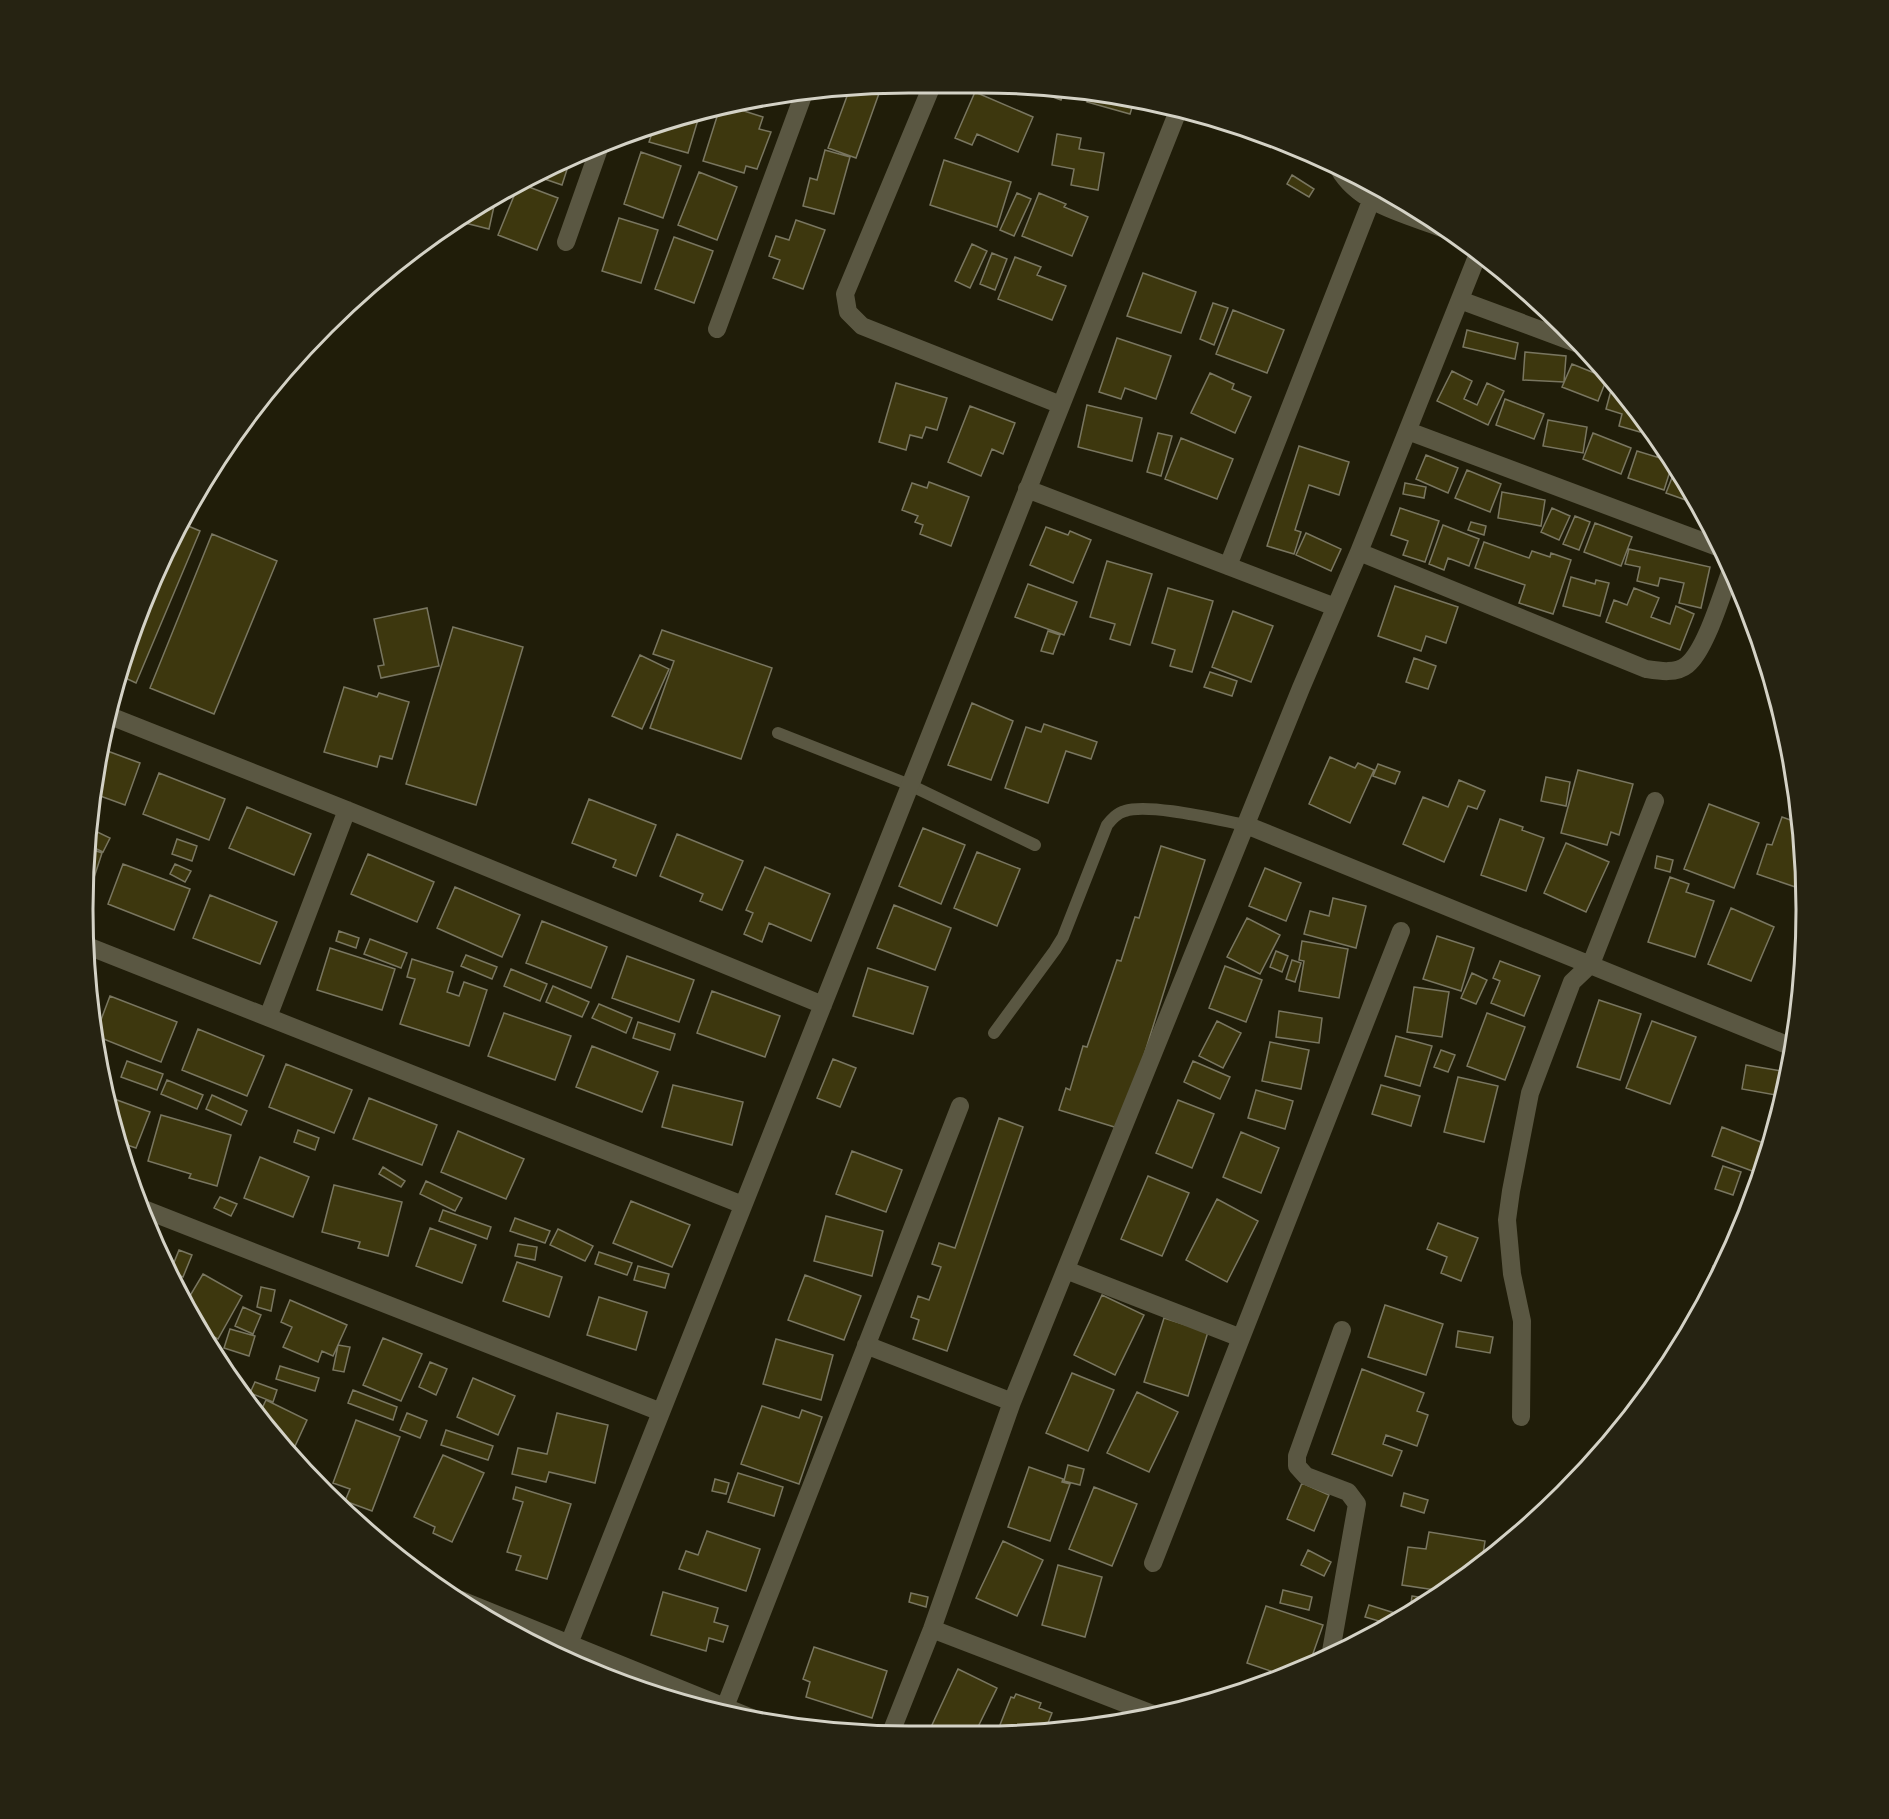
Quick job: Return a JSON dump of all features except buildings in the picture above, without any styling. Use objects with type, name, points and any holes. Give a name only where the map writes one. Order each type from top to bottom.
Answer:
[{"type":"street","points":[[929,93],[845,294],[848,312],[862,326],[1061,405]]},
{"type":"street","points":[[717,329],[801,100]]},
{"type":"street","points":[[566,1650],[1175,117]]},
{"type":"street","points":[[566,242],[597,155]]},
{"type":"street","points":[[1345,179],[1371,201],[1409,215]]},
{"type":"street","points":[[1228,566],[1371,201]]},
{"type":"street","points":[[894,1725],[932,1629],[1012,1402],[1475,261]]},
{"type":"street","points":[[1460,300],[1563,338]]},
{"type":"street","points":[[1408,431],[1710,544]]},
{"type":"street","points":[[1027,489],[1335,607]]},
{"type":"street","points":[[1359,552],[1646,669],[1667,672],[1687,666],[1701,649],[1727,581]]},
{"type":"street","points":[[116,718],[823,1005]]},
{"type":"street","points":[[1521,1417],[1522,1322],[1512,1274],[1507,1220],[1530,1093],[1572,982],[1591,964],[1654,801]]},
{"type":"street","points":[[268,1017],[346,810]]},
{"type":"street","points":[[1246,825],[1784,1044]]},
{"type":"street","points":[[1153,1563],[1401,931]]},
{"type":"street","points":[[94,949],[743,1205]]},
{"type":"street","points":[[726,1704],[960,1107]]},
{"type":"street","points":[[151,1212],[661,1413]]},
{"type":"street","points":[[1066,1270],[1241,1338]]},
{"type":"street","points":[[1332,1646],[1357,1504],[1348,1492],[1306,1476],[1297,1466],[1297,1456],[1342,1330]]},
{"type":"street","points":[[866,1345],[1012,1402]]},
{"type":"street","points":[[932,1629],[1141,1710]]},
{"type":"street","points":[[538,1637],[566,1650],[703,1699]]},
{"type":"lane","points":[[778,733],[910,785],[1035,845]]},
{"type":"lane","points":[[994,1033],[1063,937],[1107,825],[1114,816],[1126,810],[1144,809],[1246,825]]}]
